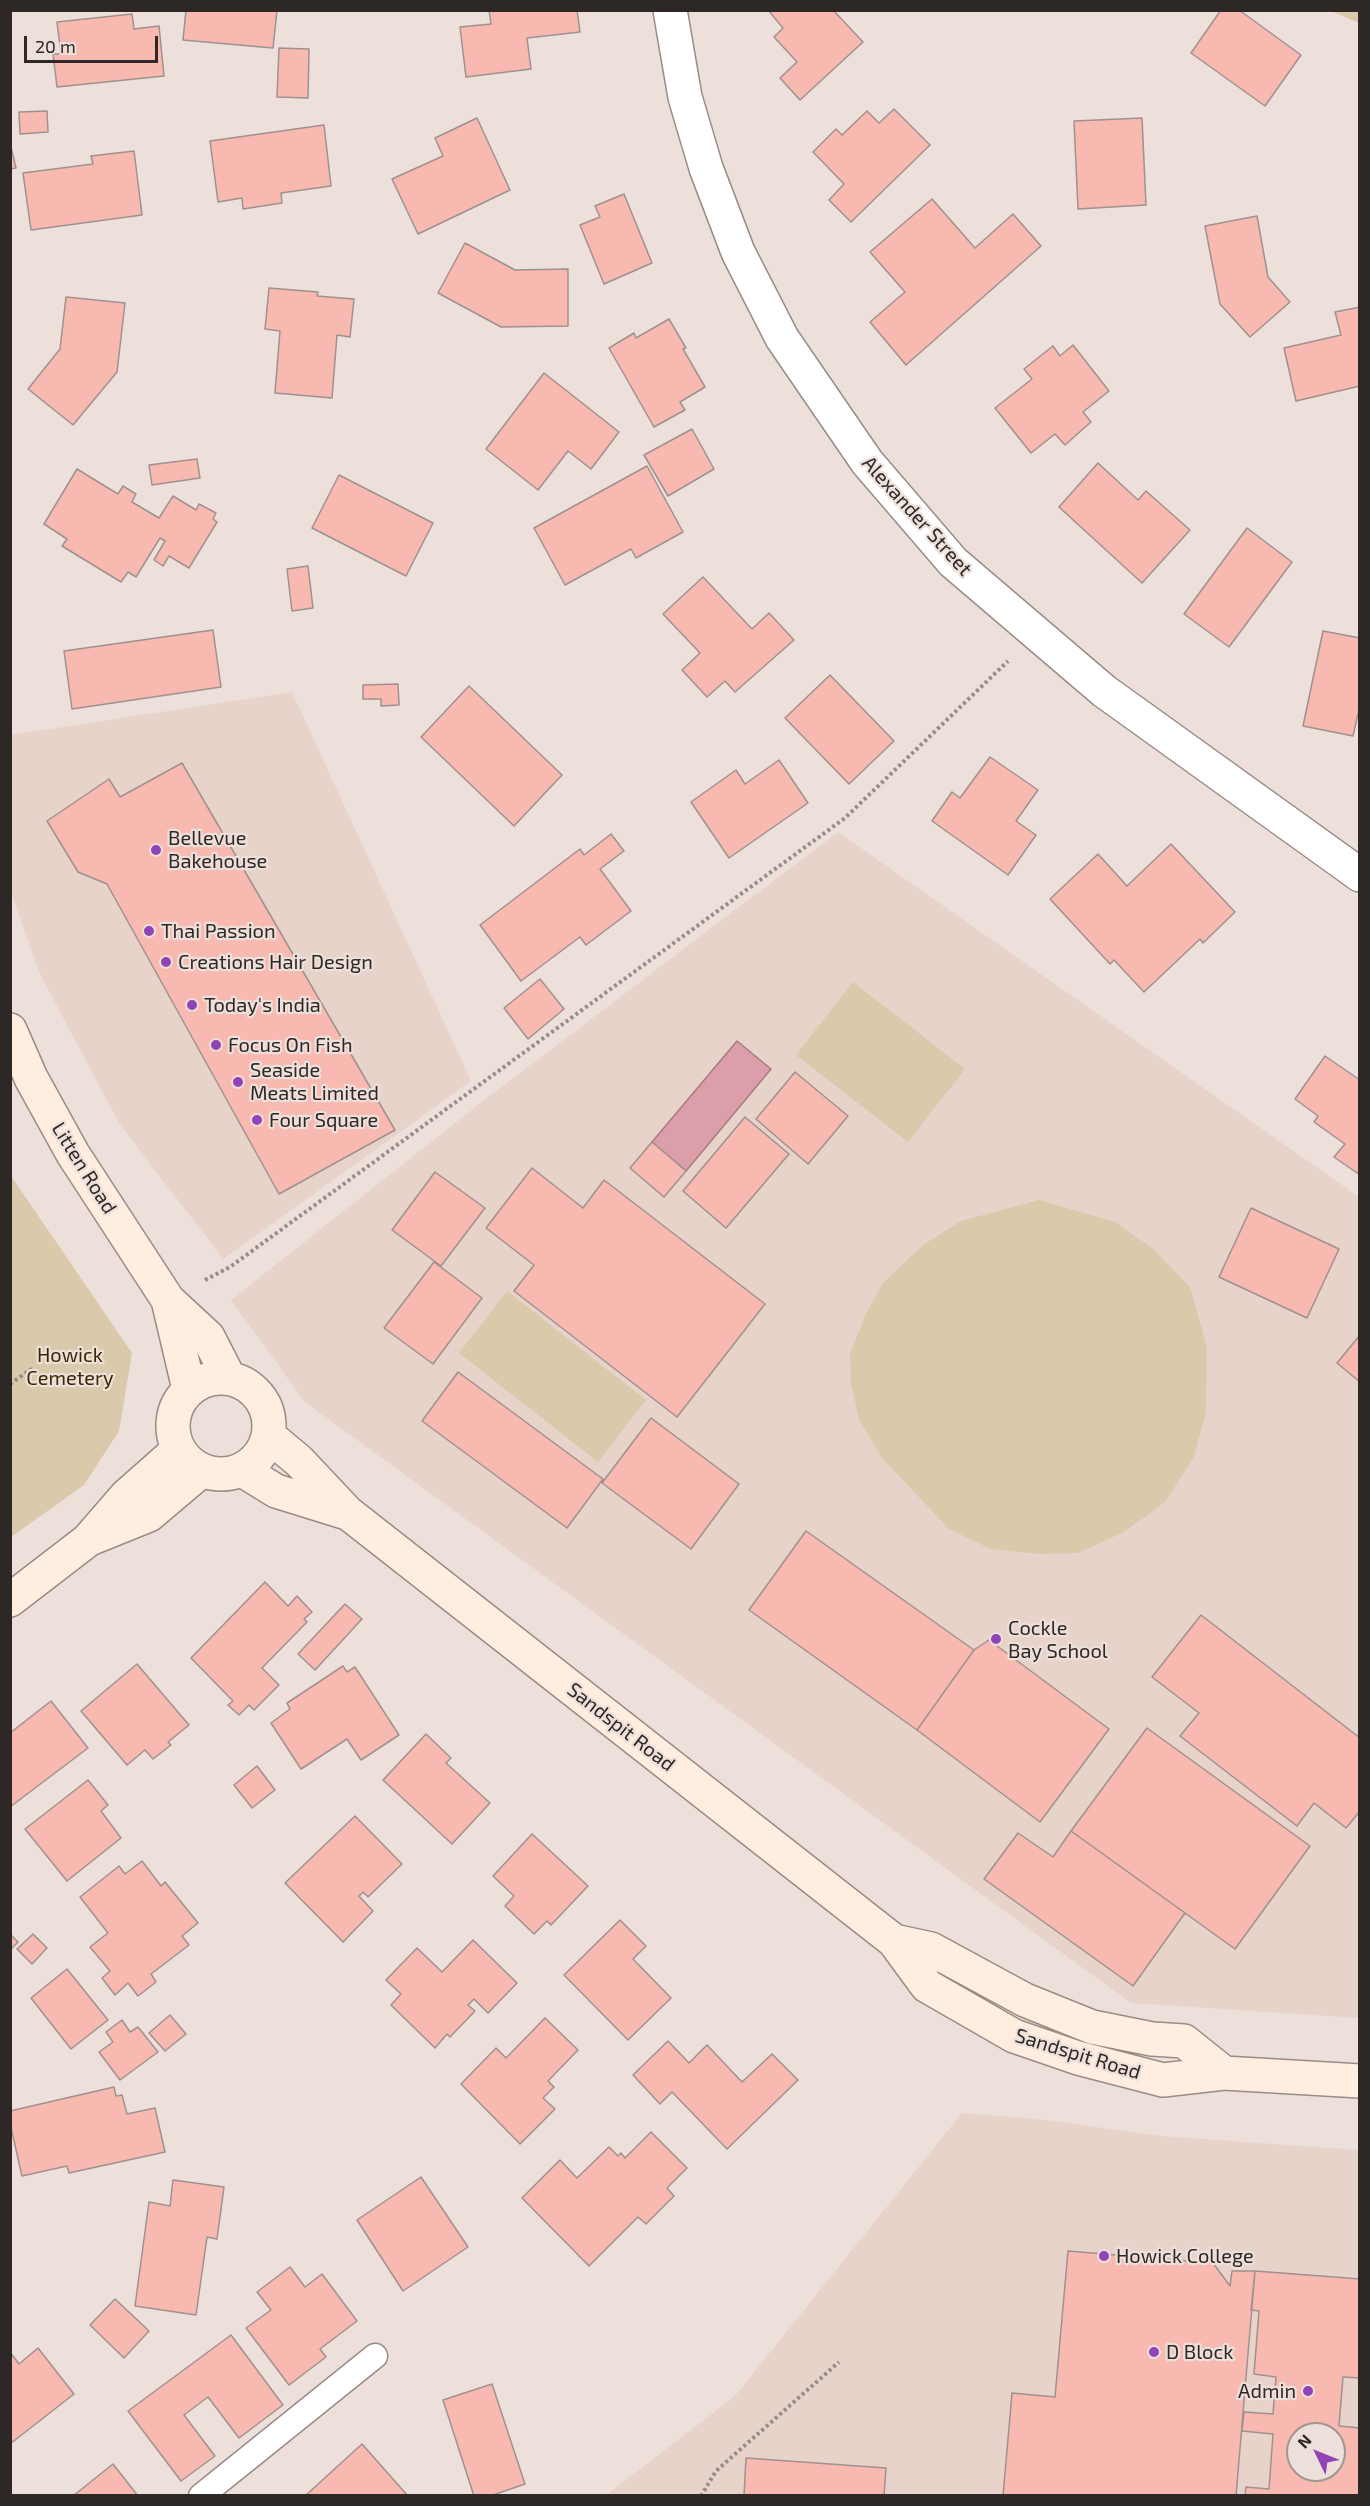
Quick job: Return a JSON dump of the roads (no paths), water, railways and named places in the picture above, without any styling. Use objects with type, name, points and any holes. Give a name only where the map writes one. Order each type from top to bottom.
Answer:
[{"type":"main road","name":"Litten Road","points":[[10,1030],[31,1078],[73,1154],[168,1300],[208,1337],[229,1378]]},
{"type":"main road","name":"Litten Road","points":[[168,1300],[189,1389]]},
{"type":"main road","points":[[229,1378],[252,1389],[267,1410],[269,1436],[259,1456],[243,1470],[222,1475],[190,1460],[173,1424],[176,1408],[189,1389],[207,1379],[229,1378]]},
{"type":"main road","name":"Sandspit Road","points":[[269,1436],[299,1461],[348,1513],[894,1941],[927,1986],[1014,2037],[1078,2058],[1163,2080],[1224,2073],[1359,2080]]},
{"type":"main road","points":[[10,1600],[88,1540],[126,1496],[190,1460]]},
{"type":"main road","name":"Sandspit Road","points":[[243,1470],[276,1491],[348,1513]]},
{"type":"street","name":"Alexander Street","points":[[670,10],[685,97],[706,168],[738,252],[782,338],[867,462],[953,562],[1035,633],[1104,691],[1359,876]]},
{"type":"lane","points":[[201,2496],[375,2356]]},
{"type":"place","name":"Bellevue Bakehouse","points":[[156,850]]},
{"type":"place","name":"Thai Passion","points":[[149,931]]},
{"type":"place","name":"Creations Hair Design","points":[[166,962]]},
{"type":"place","name":"Today's India","points":[[192,1005]]},
{"type":"place","name":"Focus On Fish","points":[[216,1045]]},
{"type":"place","name":"Seaside Meats Limited","points":[[238,1082]]},
{"type":"place","name":"Four Square","points":[[257,1120]]},
{"type":"place","name":"Cockle Bay School","points":[[996,1639]]},
{"type":"place","name":"Howick College","points":[[1104,2256]]},
{"type":"place","name":"D Block","points":[[1154,2352]]},
{"type":"place","name":"Admin","points":[[1308,2391]]},
{"type":"park label","name":"Howick Cemetery","points":[[70,1366]]}]
